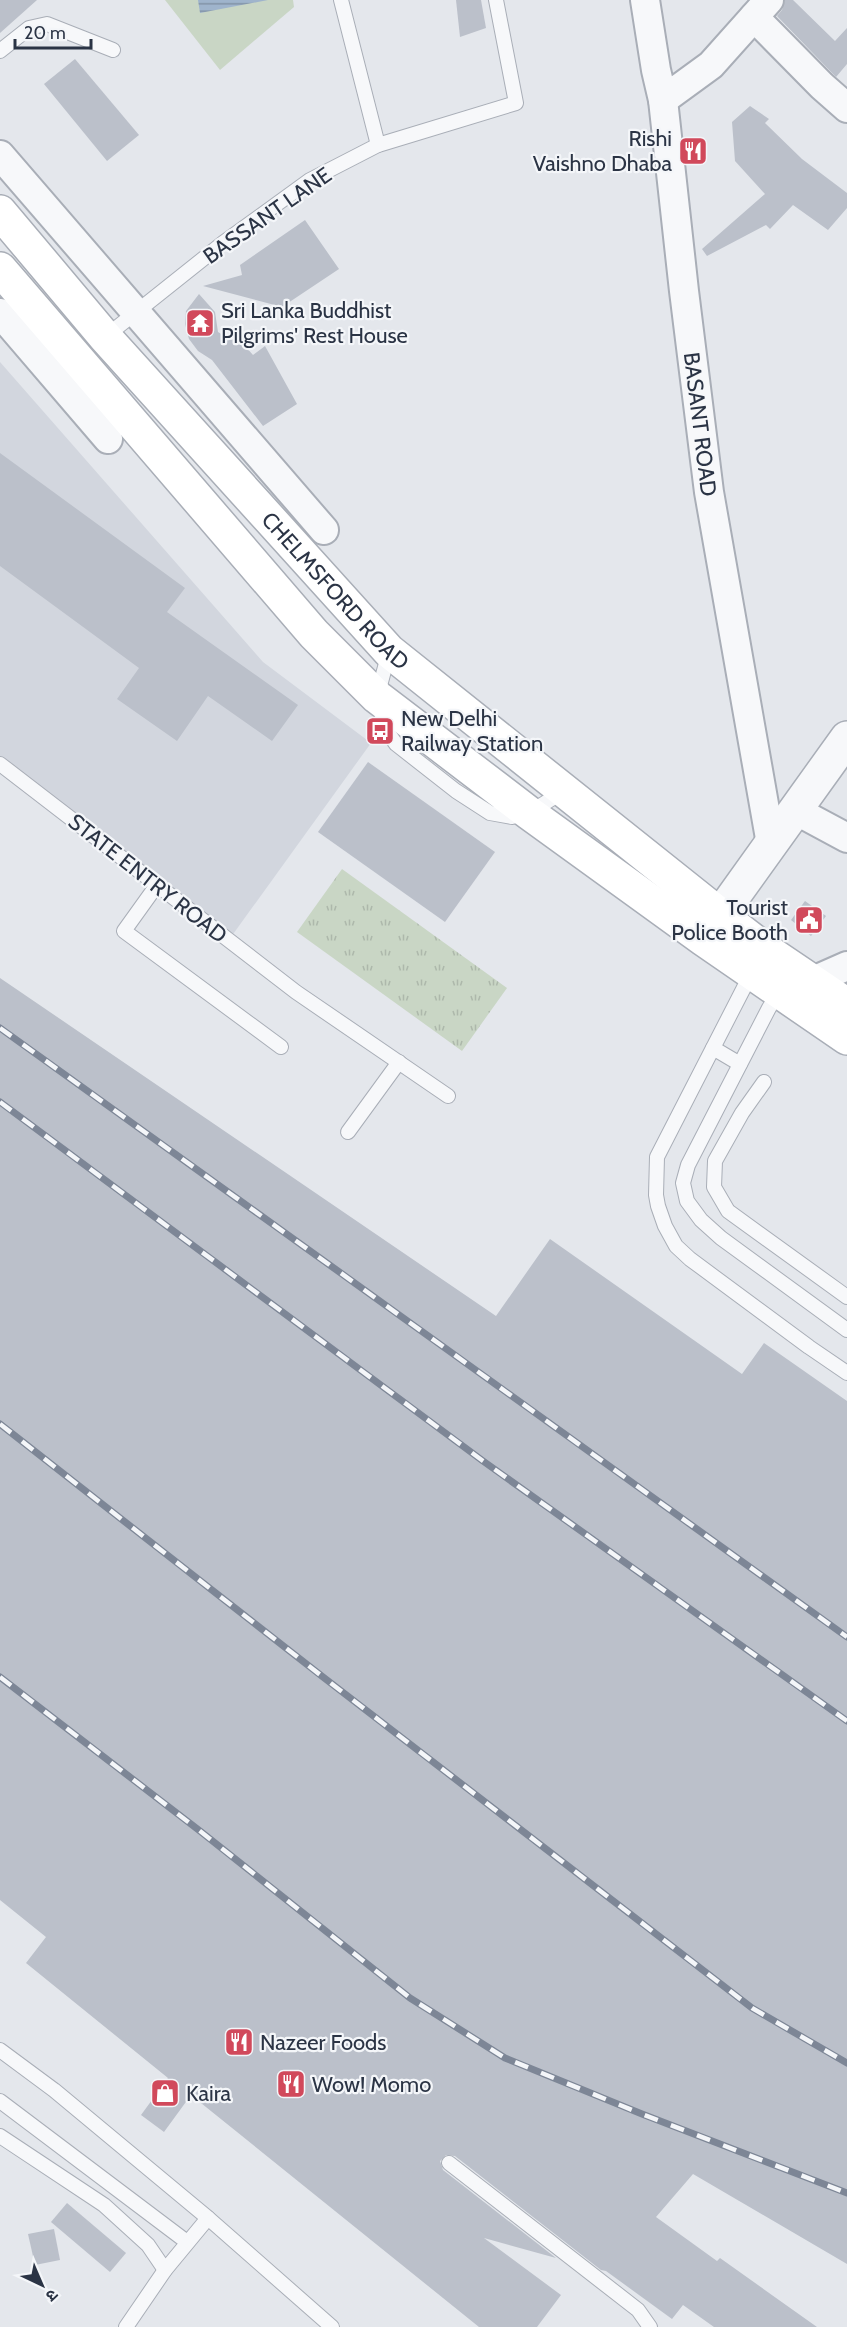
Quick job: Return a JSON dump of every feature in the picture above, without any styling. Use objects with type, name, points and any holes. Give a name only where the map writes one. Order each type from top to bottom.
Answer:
[{"type":"main road","name":"CHELMSFORD ROAD","points":[[0,212],[105,337],[389,651],[565,789],[712,927]]},
{"type":"main road","name":"CHELMSFORD ROAD","points":[[0,269],[315,634],[377,697],[529,813],[712,927]]},
{"type":"main road","points":[[712,927],[759,961],[813,981],[847,1005]]},
{"type":"main road","points":[[759,961],[779,992],[847,1038]]},
{"type":"street","name":"BASANT ROAD","points":[[645,0],[663,100],[709,492],[771,844]]},
{"type":"street","points":[[663,100],[711,65],[762,8],[822,86],[847,108]]},
{"type":"street","points":[[0,155],[324,530]]},
{"type":"street","points":[[0,313],[108,439]]},
{"type":"street","points":[[712,927],[847,738]]},
{"type":"street","points":[[795,810],[847,838]]},
{"type":"street","points":[[813,981],[847,966]]},
{"type":"lane","points":[[340,0],[378,145]]},
{"type":"lane","name":"BASSANT LANE","points":[[105,337],[223,243],[310,180],[378,145],[516,103],[496,0]]},
{"type":"lane","points":[[0,51],[29,28],[47,24],[113,50]]},
{"type":"lane","points":[[377,697],[389,651]]},
{"type":"lane","name":"STATE ENTRY ROAD","points":[[0,764],[296,992],[448,1096]]},
{"type":"lane","points":[[529,813],[565,789]]},
{"type":"lane","points":[[157,885],[124,931],[281,1047]]},
{"type":"lane","points":[[759,961],[657,1157],[656,1195],[665,1226],[676,1246],[690,1259],[735,1290],[808,1347],[847,1373]]},
{"type":"lane","points":[[779,992],[688,1165],[683,1184],[687,1201],[701,1220],[721,1238],[847,1330]]},
{"type":"lane","points":[[713,1048],[740,1064]]},
{"type":"lane","points":[[348,1132],[399,1062]]},
{"type":"lane","points":[[764,1082],[742,1113],[715,1161],[714,1187],[728,1211],[847,1297]]},
{"type":"lane","points":[[0,2050],[54,2090],[208,2218],[332,2327]]},
{"type":"lane","points":[[0,2101],[187,2242]]},
{"type":"lane","points":[[0,2136],[104,2205],[148,2245],[165,2270]]},
{"type":"lane","points":[[449,2163],[638,2310],[650,2327]]},
{"type":"lane","points":[[126,2327],[165,2270],[208,2218]]},
{"type":"shaded area","points":[[0,362],[263,662],[371,743],[231,937],[0,763]]},
{"type":"green space","points":[[165,0],[293,0],[294,7],[220,70]]},
{"type":"green space","points":[[342,869],[507,988],[462,1051],[297,932]]},
{"type":"water","points":[[198,0],[268,0],[200,13]]},
{"type":"building","points":[[0,0],[37,0],[0,33]]},
{"type":"building","points":[[456,0],[481,0],[486,28],[460,37]]},
{"type":"building","points":[[785,0],[793,0],[835,41],[847,28],[847,64],[836,77],[777,16]]},
{"type":"building","points":[[75,59],[139,135],[107,161],[44,84]]},
{"type":"building","points":[[750,106],[769,119],[765,123],[802,159],[847,193],[847,208],[828,230],[793,205],[770,229],[766,225],[707,256],[702,249],[765,194],[735,161],[732,122]]},
{"type":"building","points":[[305,220],[339,269],[282,307],[203,286],[242,275],[240,265]]},
{"type":"building","points":[[199,294],[215,312],[218,332],[231,340],[238,338],[253,355],[265,346],[297,404],[263,426],[212,360],[198,351],[189,339],[185,324],[186,311]]},
{"type":"building","points":[[0,453],[185,588],[167,612],[298,705],[272,741],[208,696],[177,741],[117,699],[139,668],[0,566]]},
{"type":"building","points":[[368,762],[495,852],[445,922],[318,832]]},
{"type":"building","points":[[805,901],[826,916],[811,936],[791,920]]},
{"type":"building","points":[[0,978],[496,1316],[550,1239],[742,1374],[764,1343],[847,1401],[847,2264],[693,2174],[656,2217],[717,2261],[720,2258],[817,2327],[714,2327],[683,2305],[672,2319],[606,2271],[601,2270],[455,2156],[446,2155],[440,2161],[443,2170],[556,2258],[484,2238],[561,2295],[537,2327],[479,2327],[191,2095],[164,2132],[141,2115],[168,2078],[26,1963],[46,1937],[0,1900]]},
{"type":"building","points":[[67,2203],[126,2253],[110,2272],[51,2222]]},
{"type":"building","points":[[54,2229],[60,2260],[35,2265],[28,2234]]},
{"type":"railway","points":[[0,1028],[847,1637]]},
{"type":"railway","points":[[0,1102],[483,1461],[847,1721]]},
{"type":"railway","points":[[0,1424],[752,2008],[847,2063]]},
{"type":"railway","points":[[0,1677],[200,1831],[410,1998],[505,2058],[847,2193]]},
{"type":"place","name":"Rishi Vaishno Dhaba","points":[[693,151]]},
{"type":"place","name":"Sri Lanka Buddhist Pilgrims' Rest House","points":[[200,323]]},
{"type":"place","name":"New Delhi Railway Station","points":[[380,731]]},
{"type":"place","name":"Tourist Police Booth","points":[[809,920]]},
{"type":"place","name":"Nazeer Foods","points":[[239,2042]]},
{"type":"place","name":"Wow! Momo","points":[[291,2084]]},
{"type":"place","name":"Kaira","points":[[165,2093]]}]
